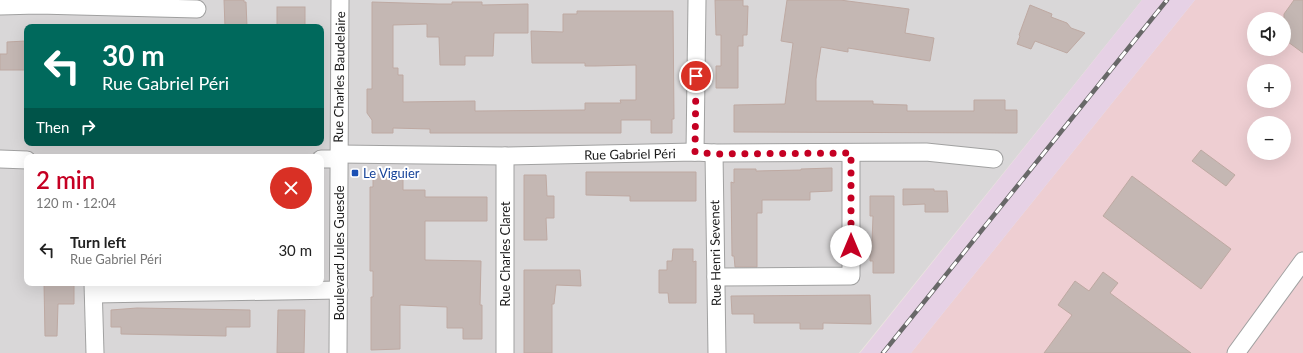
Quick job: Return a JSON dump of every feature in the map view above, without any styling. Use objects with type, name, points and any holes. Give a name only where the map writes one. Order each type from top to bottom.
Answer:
[{"type":"street","name":"Rue Charles Baudelaire","points":[[339,156],[340,0]]},
{"type":"street","points":[[695,152],[697,0]]},
{"type":"street","points":[[0,6],[34,3],[63,3],[197,9]]},
{"type":"street","name":"Rue Gabriel Péri","points":[[324,158],[339,156],[504,156],[695,152],[714,154],[926,152],[994,160]]},
{"type":"street","points":[[716,277],[851,276],[851,153]]},
{"type":"street","name":"Rue Henri Sevenet","points":[[714,154],[717,353]]},
{"type":"street","name":"Boulevard Jules Guesde","points":[[338,353],[339,156]]},
{"type":"street","name":"Rue Charles Claret","points":[[504,156],[505,353]]},
{"type":"street","points":[[0,160],[24,160]]},
{"type":"street","points":[[1236,353],[1303,262]]},
{"type":"street","points":[[95,353],[93,288],[338,290]]},
{"type":"shaded area","points":[[0,0],[1142,0],[859,353],[0,353]]},
{"type":"shaded area","points":[[1142,0],[1195,0],[911,353],[860,353]]},
{"type":"shaded area","points":[[1195,0],[1303,0],[1303,353],[911,353]]},
{"type":"building","points":[[224,0],[244,0],[244,2],[246,2],[247,24],[225,24]]},
{"type":"building","points":[[715,0],[743,0],[743,6],[748,6],[747,35],[743,35],[743,46],[738,46],[738,88],[716,88],[716,66],[721,66],[721,35],[716,35]]},
{"type":"building","points":[[787,0],[840,0],[909,9],[905,33],[934,38],[930,61],[848,48],[848,52],[821,47],[816,79],[816,101],[873,101],[873,104],[907,105],[907,111],[974,111],[974,100],[1005,100],[1005,110],[1017,110],[1017,133],[734,132],[734,105],[785,104],[793,43],[781,41]]},
{"type":"building","points":[[1294,0],[1303,0],[1303,53],[1291,44],[1291,12],[1285,12]]},
{"type":"building","points":[[372,2],[452,4],[452,2],[482,2],[482,5],[528,4],[528,33],[494,33],[493,56],[465,56],[465,65],[440,65],[439,37],[427,37],[427,24],[393,25],[393,68],[398,68],[398,75],[403,75],[403,102],[475,101],[475,111],[585,110],[585,103],[621,103],[620,100],[636,100],[636,65],[585,66],[585,63],[532,63],[531,31],[563,32],[563,14],[577,14],[577,11],[673,11],[674,119],[672,119],[672,133],[651,133],[651,120],[621,120],[621,133],[430,133],[430,129],[393,128],[393,133],[372,133],[372,120],[367,113],[367,89],[372,89]]},
{"type":"building","points":[[1030,5],[1052,14],[1051,17],[1067,23],[1071,28],[1085,33],[1067,53],[1035,41],[1031,49],[1017,44]]},
{"type":"building","points":[[277,7],[305,7],[305,24],[277,24]]},
{"type":"building","points":[[24,41],[24,70],[0,70],[0,54],[7,54],[7,42]]},
{"type":"building","points":[[1201,150],[1235,175],[1226,186],[1192,161]]},
{"type":"building","points":[[832,168],[832,191],[810,192],[810,200],[762,200],[762,213],[757,213],[757,267],[735,267],[734,256],[732,256],[731,182],[734,183],[734,169],[756,169],[756,171]]},
{"type":"building","points":[[586,172],[696,172],[696,201],[630,201],[630,196],[586,195]]},
{"type":"building","points":[[373,174],[403,175],[403,190],[425,190],[425,197],[487,197],[487,221],[425,221],[425,260],[481,261],[480,305],[482,305],[482,339],[463,339],[463,328],[447,328],[447,307],[400,305],[400,349],[371,350],[371,297],[373,297],[373,271],[370,271],[370,187],[373,187]]},
{"type":"building","points":[[524,175],[546,175],[547,196],[554,196],[554,218],[546,218],[547,240],[524,240]]},
{"type":"building","points":[[1132,176],[1231,249],[1201,289],[1103,216]]},
{"type":"building","points":[[903,189],[934,189],[934,191],[947,191],[948,212],[925,212],[925,204],[903,205]]},
{"type":"building","points":[[870,196],[894,196],[894,273],[873,273],[873,261],[870,261],[873,216],[870,216]]},
{"type":"building","points":[[673,249],[693,249],[693,262],[696,261],[696,303],[669,303],[668,293],[659,293],[659,270],[667,270],[667,261],[672,261]]},
{"type":"building","points":[[524,270],[580,270],[581,286],[556,285],[554,304],[552,304],[552,353],[524,353]]},
{"type":"building","points":[[1103,272],[1118,283],[1110,293],[1191,353],[1044,353],[1072,315],[1058,305],[1075,281],[1089,291]]},
{"type":"building","points":[[44,286],[74,286],[74,304],[58,304],[57,336],[45,336]]},
{"type":"building","points":[[870,295],[871,324],[823,323],[823,329],[800,329],[800,323],[754,323],[754,314],[732,314],[731,296]]},
{"type":"building","points":[[137,308],[250,310],[250,327],[226,327],[226,336],[121,334],[121,327],[111,327],[111,310]]},
{"type":"building","points":[[278,310],[305,310],[304,353],[277,353]]},
{"type":"railway","points":[[883,353],[1167,0]]},
{"type":"place","name":"Le Viguier","points":[[355,173]]},
{"type":"route","points":[[696,76],[695,152],[714,154],[851,153],[851,246]]}]
